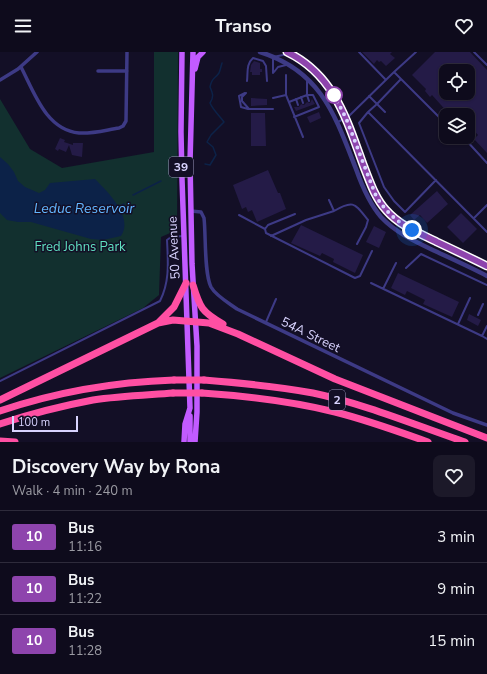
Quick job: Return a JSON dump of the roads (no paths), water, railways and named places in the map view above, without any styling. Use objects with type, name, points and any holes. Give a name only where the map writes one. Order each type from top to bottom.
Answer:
[{"type":"highway","points":[[158,323],[174,307],[189,284]]},
{"type":"highway","points":[[189,284],[199,305],[206,314],[238,334]]},
{"type":"highway","points":[[0,400],[158,323],[173,320],[187,320],[209,323],[238,334],[335,379],[487,438]]},
{"type":"highway","name":"2","points":[[0,411],[35,400],[79,390],[133,382],[204,380],[260,385],[315,394],[366,408],[465,442]]},
{"type":"highway","name":"2","points":[[0,424],[59,407],[94,400],[173,393],[202,393],[256,397],[312,407],[372,422],[428,442]]},
{"type":"highway","points":[[0,441],[15,442]]},
{"type":"main road","name":"50 Avenue","points":[[182,52],[180,132],[183,236],[195,321],[197,362],[196,442]]},
{"type":"main road","name":"50 Avenue","points":[[184,442],[185,424],[190,408],[187,320],[191,211],[190,162],[193,52]]},
{"type":"main road","points":[[192,89],[196,63],[198,57],[203,52]]},
{"type":"main road","points":[[187,320],[193,326],[197,362]]},
{"type":"main road","points":[[190,408],[190,442]]},
{"type":"street","points":[[0,80],[21,67],[37,52]]},
{"type":"street","points":[[21,67],[44,111],[49,117],[61,127],[78,133],[92,132],[119,128],[125,124],[127,116],[127,52]]},
{"type":"street","points":[[260,52],[273,56],[288,64],[307,79],[326,100],[338,122],[366,194],[381,217],[391,227],[404,236],[487,276]]},
{"type":"street","points":[[288,53],[309,66],[324,80],[336,98],[346,118],[370,184],[378,200],[386,210],[395,219],[412,230],[487,266]]},
{"type":"street","points":[[98,71],[127,71]]},
{"type":"street","name":"54A Street","points":[[191,211],[200,212],[204,218],[208,273],[211,287],[223,299],[237,309],[265,323],[453,413],[487,425]]},
{"type":"lane","points":[[359,52],[386,80]]},
{"type":"lane","points":[[338,122],[346,118],[416,52]]},
{"type":"lane","points":[[474,52],[487,65]]},
{"type":"lane","points":[[288,53],[273,56],[273,73],[278,67],[288,64]]},
{"type":"lane","points":[[247,81],[248,66],[253,58],[263,61],[266,66],[267,81]]},
{"type":"lane","points":[[394,72],[439,117]]},
{"type":"lane","points":[[286,75],[286,95],[303,137]]},
{"type":"lane","points":[[307,79],[307,95],[309,101]]},
{"type":"lane","points":[[401,79],[358,123],[384,187],[405,212],[436,180]]},
{"type":"lane","points":[[246,92],[242,96],[242,101],[249,109],[273,109]]},
{"type":"lane","points":[[273,98],[286,95]]},
{"type":"lane","points":[[288,102],[307,95],[313,95],[317,101],[319,107],[294,117]]},
{"type":"lane","points":[[370,96],[385,112]]},
{"type":"lane","points":[[301,97],[303,103]]},
{"type":"lane","points":[[296,100],[298,105]]},
{"type":"lane","points":[[311,105],[313,110]]},
{"type":"lane","points":[[305,108],[307,112]]},
{"type":"lane","points":[[300,110],[302,114]]},
{"type":"lane","points":[[368,112],[487,232]]},
{"type":"lane","points":[[470,144],[487,163]]},
{"type":"lane","points":[[329,200],[334,211]]},
{"type":"lane","points":[[271,236],[306,220],[334,211],[342,206],[354,204],[368,220],[357,244]]},
{"type":"lane","points":[[474,218],[487,205]]},
{"type":"lane","points":[[265,229],[268,225],[295,214]]},
{"type":"lane","points":[[239,216],[265,229],[266,233],[271,236],[355,278],[360,276],[372,251]]},
{"type":"lane","points":[[0,381],[160,301],[165,291],[168,275],[167,240],[171,237],[183,236]]},
{"type":"lane","points":[[406,268],[421,254],[487,285]]},
{"type":"lane","points":[[383,289],[396,263]]},
{"type":"lane","points":[[371,283],[487,339]]},
{"type":"lane","points":[[458,325],[470,298]]},
{"type":"lane","points":[[265,323],[276,299]]},
{"type":"lane","points":[[478,315],[483,304]]},
{"type":"lane","points":[[482,336],[487,326]]},
{"type":"water","name":"Leduc Reservoir","points":[[0,157],[14,172],[18,181],[25,187],[39,193],[45,190],[50,183],[95,179],[112,198],[122,213],[124,229],[121,236],[103,240],[91,239],[31,222],[7,220],[0,213]]},
{"type":"waterway","points":[[205,164],[210,165],[216,155],[213,147],[207,142],[211,135],[224,122],[210,103],[213,95],[210,87],[212,80],[219,73],[222,63]]},
{"type":"waterway","points":[[133,195],[161,181]]},
{"type":"waterway","points":[[118,207],[124,204]]},
{"type":"park label","name":"Fred Johns Park","points":[[80,246]]}]
